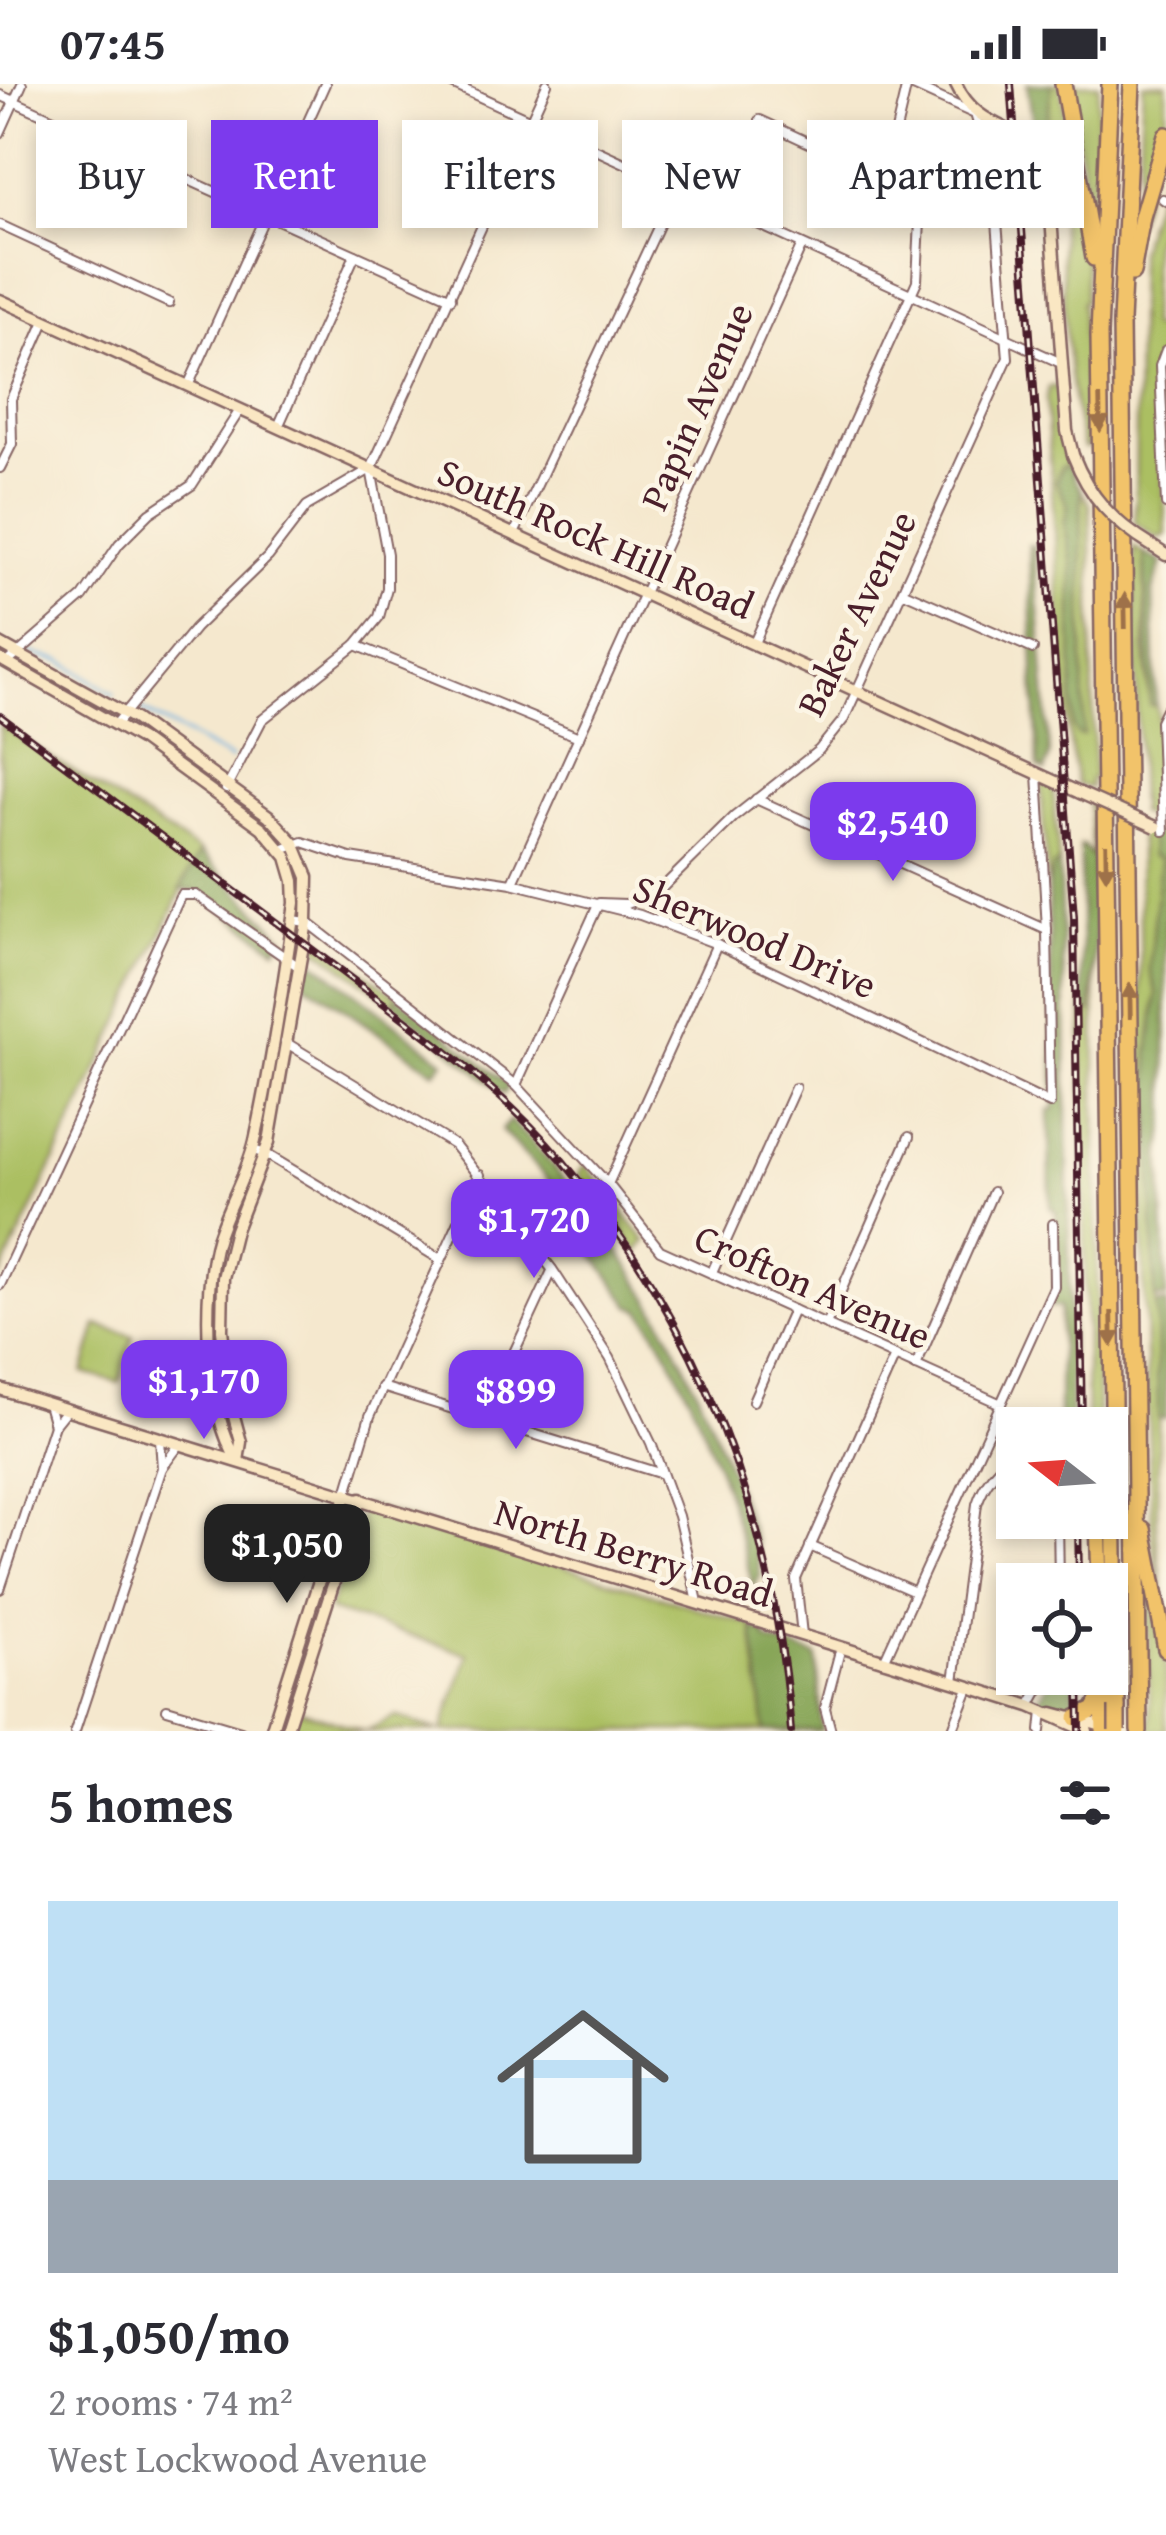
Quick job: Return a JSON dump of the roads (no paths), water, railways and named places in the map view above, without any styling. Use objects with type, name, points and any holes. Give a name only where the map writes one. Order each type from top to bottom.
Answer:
[{"type":"highway","points":[[1063,84],[1100,297]]},
{"type":"highway","points":[[1101,1728],[1117,1707],[1100,297],[1110,84]]},
{"type":"highway","points":[[1132,84],[1121,322],[1139,1724]]},
{"type":"highway","points":[[1121,322],[1142,218],[1166,135]]},
{"type":"highway","points":[[1110,1407],[1112,1393]]},
{"type":"highway","points":[[1136,1496],[1166,1649]]},
{"type":"highway","points":[[1101,1728],[1094,1710],[1102,1695]]},
{"type":"highway","points":[[1101,1728],[1102,1695]]},
{"type":"main road","points":[[956,84],[974,114],[1034,145],[1047,164],[1073,455],[1081,476],[1108,515],[1166,555]]},
{"type":"main road","name":"South Rock Hill Road","points":[[0,300],[1162,830]]},
{"type":"main road","points":[[0,644],[269,816],[308,877],[286,1043],[229,1250],[221,1308],[225,1433],[238,1461]]},
{"type":"main road","points":[[3,661],[120,718],[288,846]]},
{"type":"main road","points":[[238,1461],[241,1442],[207,1308],[218,1238],[259,1152],[286,959],[300,921]]},
{"type":"main road","points":[[207,1308],[221,1308]]},
{"type":"main road","name":"North Berry Road","points":[[0,1389],[1101,1728]]},
{"type":"main road","points":[[202,1451],[216,1446],[225,1433]]},
{"type":"main road","points":[[286,1731],[347,1493]]},
{"type":"main road","points":[[271,1731],[361,1498]]},
{"type":"street","points":[[0,133],[22,84]]},
{"type":"street","points":[[309,120],[325,84]]},
{"type":"street","points":[[452,84],[529,120]]},
{"type":"street","points":[[531,120],[547,84]]},
{"type":"street","points":[[899,120],[908,84],[974,114]]},
{"type":"street","points":[[0,95],[211,190]]},
{"type":"street","name":"Baker Avenue","points":[[652,896],[756,799],[819,750],[844,719],[1008,358],[994,172],[974,114]]},
{"type":"street","points":[[0,225],[169,303]]},
{"type":"street","points":[[188,386],[262,228]]},
{"type":"street","points":[[295,228],[451,298]]},
{"type":"street","points":[[120,718],[195,628],[250,578],[307,506],[371,469],[483,228]]},
{"type":"street","points":[[514,534],[658,228]]},
{"type":"street","points":[[767,228],[1063,364]]},
{"type":"street","points":[[754,643],[917,281],[921,228]]},
{"type":"street","name":"Papin Avenue","points":[[512,883],[802,244]]},
{"type":"street","points":[[278,427],[355,255]]},
{"type":"street","points":[[0,468],[12,444],[11,399],[45,321]]},
{"type":"street","points":[[1166,350],[1160,366],[1166,505]]},
{"type":"street","points":[[3,661],[83,597],[119,544],[150,513],[192,485],[240,410]]},
{"type":"street","points":[[222,798],[262,720],[356,645],[379,617],[387,554],[371,469]]},
{"type":"street","points":[[1149,544],[1165,540]]},
{"type":"street","points":[[904,592],[1033,649]]},
{"type":"street","points":[[356,645],[578,737]]},
{"type":"street","points":[[1162,830],[1160,722],[1165,710]]},
{"type":"street","points":[[756,799],[1047,930],[1038,772]]},
{"type":"street","name":"Sherwood Drive","points":[[288,846],[311,844],[350,858],[512,883],[663,924],[717,944],[1050,1103],[1047,930]]},
{"type":"street","points":[[0,1285],[181,895],[196,896],[299,967]]},
{"type":"street","points":[[516,1085],[599,903],[626,904],[652,896],[663,924]]},
{"type":"street","name":"Crofton Avenue","points":[[300,921],[516,1085],[608,1184],[660,1250],[1001,1404]]},
{"type":"street","points":[[608,1184],[717,944]]},
{"type":"street","points":[[273,1035],[445,1138],[480,1175],[552,1269],[629,1394],[664,1474],[698,1602]]},
{"type":"street","points":[[712,1273],[795,1088]]},
{"type":"street","points":[[826,1325],[908,1137]]},
{"type":"street","points":[[259,1152],[440,1259]]},
{"type":"street","points":[[347,1493],[382,1387],[480,1175]]},
{"type":"street","points":[[916,1366],[993,1192]]},
{"type":"street","points":[[884,1661],[1054,1287],[1053,1224]]},
{"type":"street","points":[[483,1419],[552,1269]]},
{"type":"street","points":[[753,1401],[793,1310]]},
{"type":"street","points":[[802,1635],[795,1586],[895,1356]]},
{"type":"street","points":[[382,1387],[664,1474]]},
{"type":"street","points":[[47,1404],[54,1425]]},
{"type":"street","points":[[0,1589],[54,1425],[66,1410]]},
{"type":"street","points":[[159,1438],[162,1468]]},
{"type":"street","points":[[75,1731],[162,1468],[180,1444]]},
{"type":"street","points":[[953,1682],[977,1504],[996,1472]]},
{"type":"street","points":[[958,1496],[977,1504]]},
{"type":"street","points":[[810,1546],[915,1592]]},
{"type":"street","points":[[831,1731],[825,1708],[842,1647]]},
{"type":"street","points":[[952,1731],[968,1688]]},
{"type":"street","points":[[1030,1706],[1036,1695]]},
{"type":"street","points":[[167,1709],[241,1731]]},
{"type":"street","points":[[1041,1731],[1043,1712]]},
{"type":"waterway","points":[[29,653],[62,661],[114,694]]},
{"type":"waterway","points":[[140,709],[231,759]]},
{"type":"railway","points":[[1011,84],[1074,917],[1082,1407]]},
{"type":"railway","points":[[0,716],[453,1057],[562,1160],[654,1288],[722,1427],[768,1575],[791,1731]]},
{"type":"railway","points":[[1078,1539],[1079,1563]]},
{"type":"railway","points":[[1079,1695],[1080,1731]]}]
